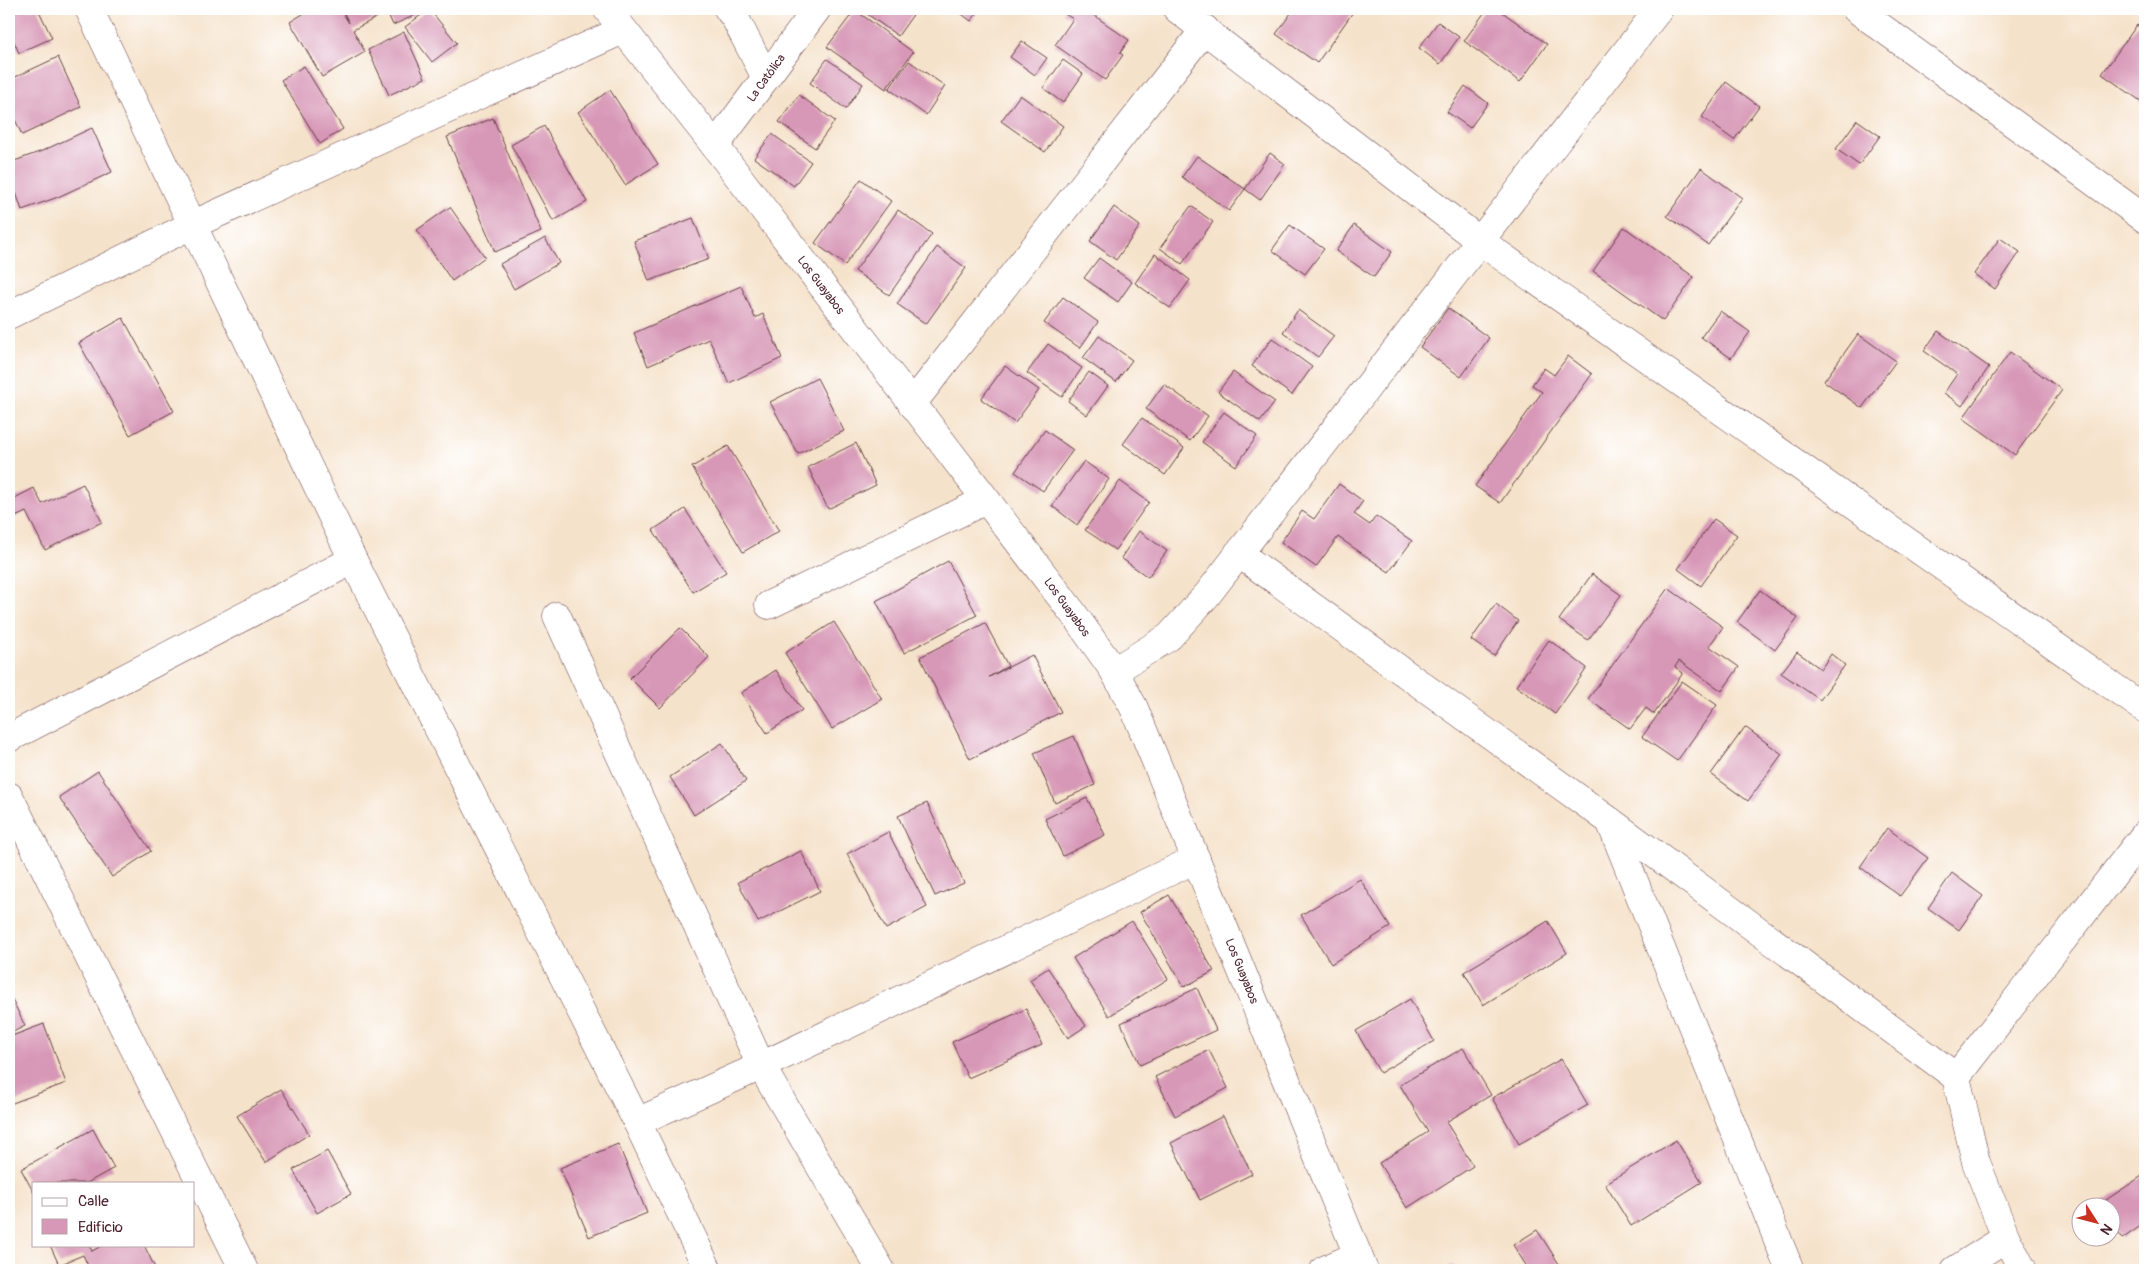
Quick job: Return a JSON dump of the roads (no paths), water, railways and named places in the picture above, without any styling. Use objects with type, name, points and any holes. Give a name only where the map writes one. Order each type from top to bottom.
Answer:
[{"type":"street","points":[[89,9],[194,224],[353,560],[637,1122],[708,1270]]},
{"type":"street","points":[[728,9],[735,18],[766,78]]},
{"type":"street","name":"La Católica","points":[[715,146],[817,9]]},
{"type":"street","points":[[1177,9],[1480,241],[2145,709]]},
{"type":"street","points":[[1114,672],[1169,637],[1207,595],[1659,9]]},
{"type":"street","points":[[1856,9],[2145,219]]},
{"type":"street","points":[[9,315],[615,19]]},
{"type":"street","name":"Los Guayabos","points":[[615,19],[715,146],[1073,613],[1114,672],[1134,708],[1361,1262]]},
{"type":"street","points":[[912,404],[1205,29]]},
{"type":"street","points":[[769,605],[986,500]]},
{"type":"street","points":[[1238,553],[1610,821],[1956,1077],[1976,1162],[2006,1238],[2023,1270]]},
{"type":"street","points":[[9,738],[353,560]]},
{"type":"street","points":[[557,616],[761,1066],[881,1270]]},
{"type":"street","points":[[9,796],[244,1270]]},
{"type":"street","points":[[1610,821],[1790,1270]]},
{"type":"street","points":[[1956,1077],[2145,834]]},
{"type":"street","points":[[637,1122],[761,1066],[1196,859]]},
{"type":"street","points":[[1955,1270],[2006,1238]]},
{"type":"street","points":[[1324,1270],[1361,1262]]}]
